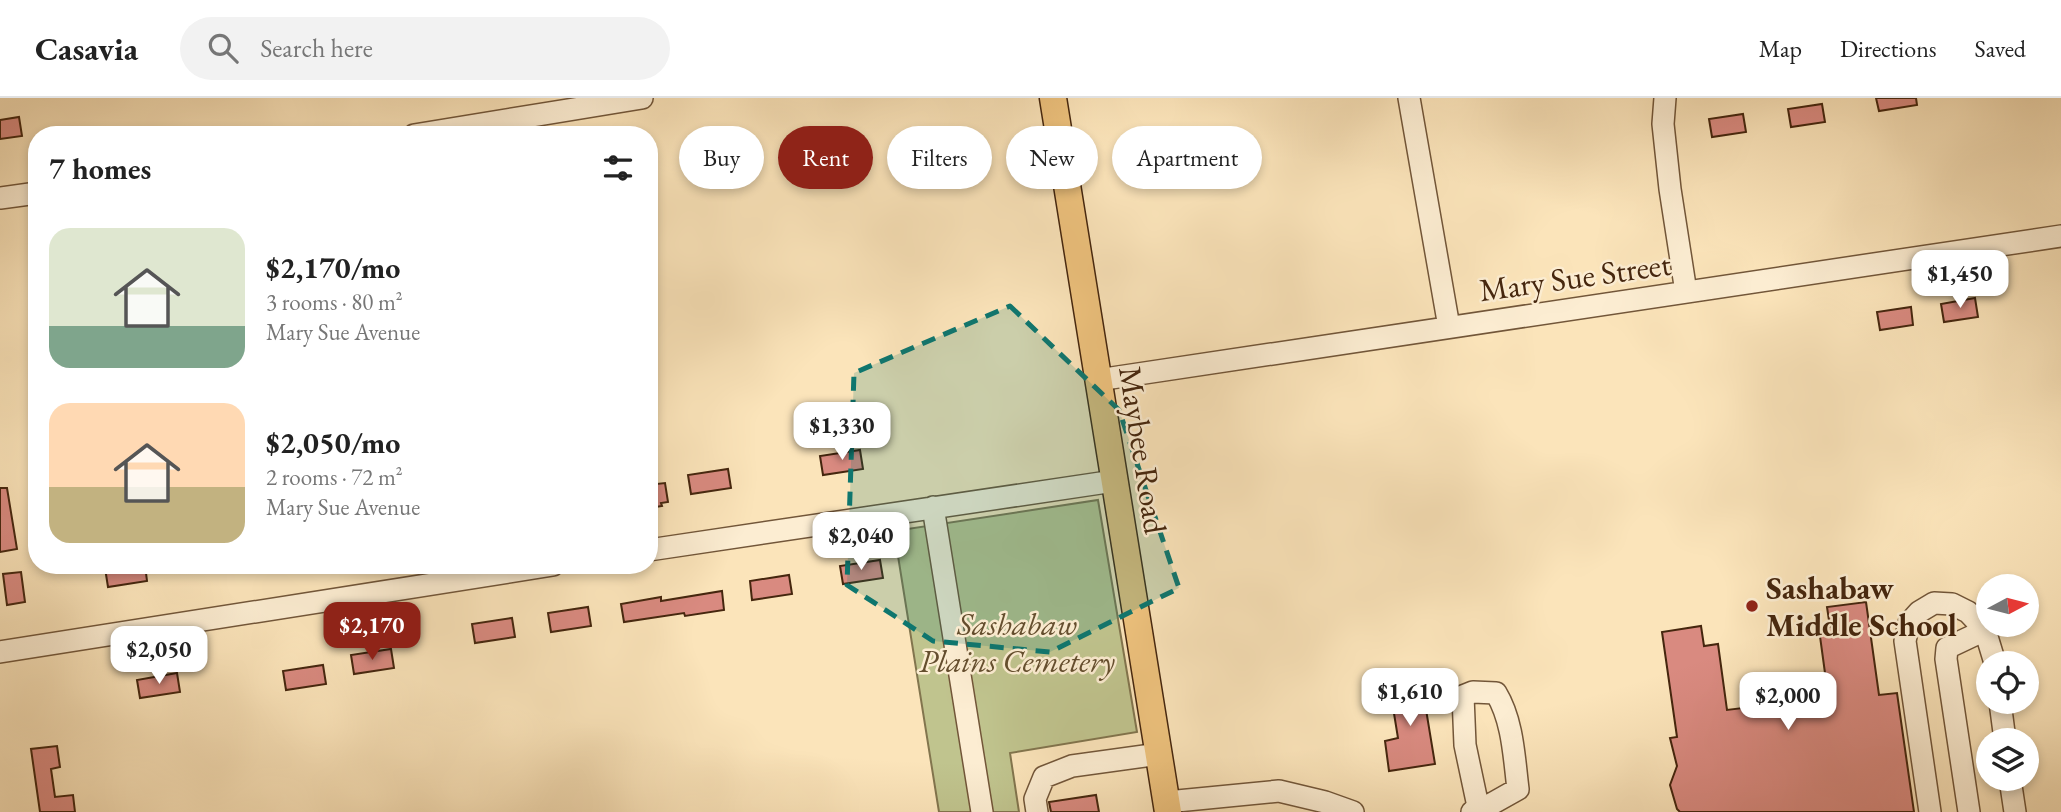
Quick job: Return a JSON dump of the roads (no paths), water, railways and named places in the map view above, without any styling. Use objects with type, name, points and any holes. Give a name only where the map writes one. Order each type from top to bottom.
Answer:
[{"type":"main road","name":"Maybee Road","points":[[1053,98],[1167,807]]},
{"type":"street","points":[[453,126],[540,106],[642,98]]},
{"type":"street","points":[[1409,98],[1449,327]]},
{"type":"street","points":[[1665,98],[1664,137],[1686,292]]},
{"type":"street","points":[[0,198],[28,193]]},
{"type":"street","name":"Mary Sue Street","points":[[1098,380],[2061,236]]},
{"type":"street","points":[[658,549],[1114,481]]},
{"type":"street","points":[[933,508],[982,812]]},
{"type":"street","points":[[0,652],[496,574]]},
{"type":"street","points":[[1930,812],[1905,641],[1909,623],[1919,611],[1934,603],[1951,604],[1968,612],[1976,620]]},
{"type":"street","points":[[1969,812],[1946,659],[1947,648],[1976,634]]},
{"type":"street","points":[[1473,692],[1496,693],[1503,705],[1513,741],[1518,789],[1476,811],[1465,745],[1463,696],[1473,692]]},
{"type":"street","points":[[1037,812],[1035,799],[1044,777],[1072,766],[1159,754]]},
{"type":"street","points":[[1167,807],[1279,791],[1353,812]]},
{"type":"street","points":[[2012,791],[2015,812]]},
{"type":"place","name":"Sashabaw Middle School","points":[[1752,606]]},
{"type":"park label","name":"Sashabaw Plains Cemetery","points":[[1017,642]]}]
